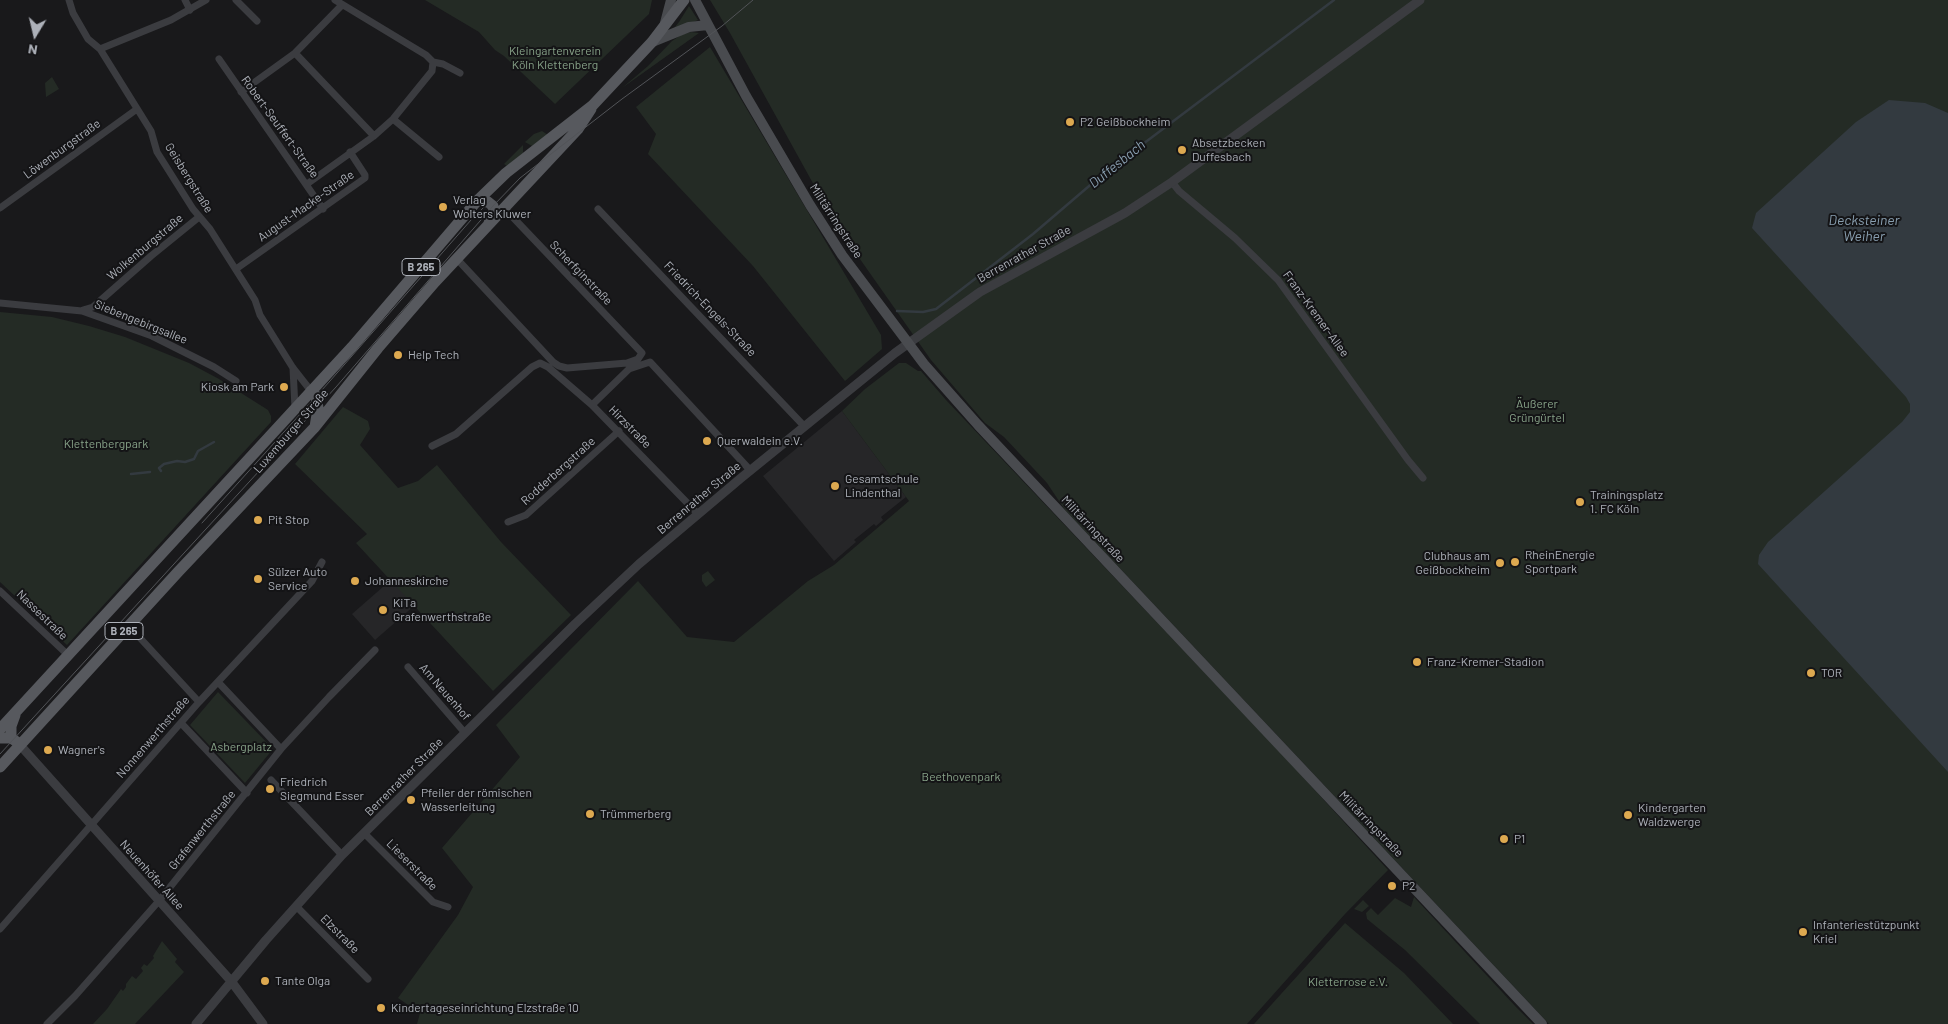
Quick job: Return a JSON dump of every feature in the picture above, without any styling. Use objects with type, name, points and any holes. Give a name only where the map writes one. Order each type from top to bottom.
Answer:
[{"type":"main road","points":[[664,27],[671,0]]},
{"type":"main road","name":"Luxemburger Straße","points":[[0,766],[5,734],[11,726],[18,709],[69,656],[295,408],[313,394],[477,201],[506,173],[593,105],[652,42],[684,0]]},
{"type":"main road","name":"Militärringstraße","points":[[695,0],[746,96],[810,205],[842,255],[908,343],[978,425],[1542,1024]]},
{"type":"main road","points":[[652,42],[689,27],[708,25]]},
{"type":"main road","name":"Luxemburger Straße","points":[[5,734],[129,626],[314,428],[373,354],[578,129],[593,105]]},
{"type":"main road","points":[[477,201],[488,202],[493,206],[494,211],[486,229]]},
{"type":"main road","points":[[313,394],[327,400],[339,396]]},
{"type":"main road","points":[[313,394],[318,411],[314,428]]},
{"type":"street","name":"Geisbergstraße","points":[[69,0],[73,13],[88,39],[100,49],[151,131],[157,152],[199,217],[210,229],[236,269],[255,300],[260,315],[293,368],[313,394]]},
{"type":"street","points":[[185,0],[190,10]]},
{"type":"street","points":[[100,49],[150,30],[206,0]]},
{"type":"street","points":[[236,0],[257,20]]},
{"type":"street","name":"Berrenrather Straße","points":[[196,1024],[342,855],[465,732],[634,569],[750,470],[908,343],[980,292],[1125,213],[1172,182],[1420,0]]},
{"type":"street","points":[[241,92],[295,53],[338,2],[426,55],[433,62],[443,64],[460,73]]},
{"type":"street","points":[[295,53],[374,136]]},
{"type":"street","name":"Robert-Seuffert-Straße","points":[[219,59],[323,209]]},
{"type":"street","name":"August-Macke-Straße","points":[[307,184],[374,136],[393,118],[432,71],[433,62]]},
{"type":"street","name":"Löwenburgstraße","points":[[0,208],[137,109]]},
{"type":"street","points":[[393,118],[439,157]]},
{"type":"street","name":"August-Macke-Straße","points":[[236,269],[365,178],[350,152]]},
{"type":"street","name":"Franz-Kremer-Allee","points":[[1172,182],[1179,191],[1236,238],[1278,280],[1423,478]]},
{"type":"street","name":"Scherfginstraße","points":[[458,259],[553,362],[568,368],[627,363],[638,359],[642,353],[505,209]]},
{"type":"street","name":"Friedrich-Engels-Straße","points":[[598,209],[804,426]]},
{"type":"street","name":"Wolkenburgstraße","points":[[82,310],[93,307],[199,217]]},
{"type":"street","name":"Siebengebirgsallee","points":[[0,303],[82,310],[152,336],[214,367],[236,381]]},
{"type":"street","points":[[592,405],[629,369],[650,362],[750,470]]},
{"type":"street","name":"Hirzstraße","points":[[432,446],[456,434],[532,366],[540,363],[548,367],[592,405],[698,514]]},
{"type":"street","name":"Geisbergstraße","points":[[293,368],[295,408]]},
{"type":"street","name":"Rodderbergstraße","points":[[508,522],[526,514],[619,431]]},
{"type":"street","name":"Nonnenwerthstraße","points":[[0,929],[199,702],[312,581],[322,562]]},
{"type":"street","name":"Nassestraße","points":[[0,590],[69,656]]},
{"type":"street","points":[[129,626],[199,702]]},
{"type":"street","name":"Grafenwerthstraße","points":[[47,1024],[87,982],[159,900],[282,749],[328,697],[375,650]]},
{"type":"street","name":"Am Neuenhof","points":[[408,667],[465,732]]},
{"type":"street","points":[[218,682],[282,749]]},
{"type":"street","points":[[181,723],[247,792]]},
{"type":"street","name":"Neuenhöfer Allee","points":[[5,734],[159,900],[231,982],[263,1024]]},
{"type":"street","points":[[271,780],[342,855]]},
{"type":"street","name":"Lieserstraße","points":[[365,834],[433,902],[448,906]]},
{"type":"street","name":"Elzstraße","points":[[296,906],[368,978]]},
{"type":"shaded area","name":"Gesamtschule Lindenthal","points":[[842,411],[906,497],[881,517],[883,520],[876,526],[874,524],[854,540],[856,542],[834,561],[763,476]]},
{"type":"shaded area","name":"KiTa Grafenwerthstraße","points":[[392,579],[415,605],[375,640],[352,614]]},
{"type":"green space","name":"Kleingartenverein Köln Klettenberg","points":[[425,0],[652,0],[649,14],[555,104],[504,56],[495,50],[479,32]]},
{"type":"green space","name":"Äußerer Grüngürtel","points":[[710,0],[1948,0],[1948,1024],[1549,1024],[1065,510],[1047,483],[1004,437],[985,423],[931,360],[836,225]]},
{"type":"green space","points":[[689,6],[698,20],[671,32],[679,22]]},
{"type":"green space","points":[[691,32],[699,33],[622,88],[648,66],[672,41],[681,35]]},
{"type":"green space","points":[[710,47],[881,335],[882,349],[845,381],[753,266],[648,154],[656,134],[636,107]]},
{"type":"green space","points":[[52,77],[59,89],[46,97],[45,83]]},
{"type":"green space","points":[[542,131],[548,135],[532,146],[525,142],[534,134]]},
{"type":"green space","points":[[523,145],[523,153],[507,166],[504,164]]},
{"type":"green space","name":"Klettenbergpark","points":[[0,312],[52,317],[125,337],[189,363],[219,379],[268,410],[271,416],[271,422],[67,645],[0,582]]},
{"type":"green space","name":"Beethovenpark","points":[[899,363],[906,363],[921,371],[946,400],[1279,751],[1388,870],[1345,914],[1247,1024],[417,1024],[420,1013],[398,998],[458,915],[473,887],[442,848],[520,757],[496,725],[638,581],[687,637],[734,642],[808,581],[834,565],[909,501],[842,411],[865,389]]},
{"type":"green space","points":[[343,407],[368,421],[370,429],[360,445],[398,488],[418,481],[437,465],[501,542],[571,615],[493,691],[356,543],[367,534],[295,464]]},
{"type":"green space","points":[[708,571],[715,580],[706,587],[702,581],[702,575]]},
{"type":"green space","name":"Asbergplatz","points":[[218,692],[273,749],[245,783],[190,725]]},
{"type":"green space","points":[[1414,897],[1533,1024],[1480,1024],[1405,950],[1367,919],[1366,913],[1371,908],[1378,915],[1395,898],[1411,907]]},
{"type":"green space","points":[[1363,900],[1369,906],[1362,912],[1354,909]]},
{"type":"green space","name":"Kletterrose e.V.","points":[[1345,923],[1404,973],[1453,1024],[1254,1024]]},
{"type":"green space","points":[[162,941],[177,959],[175,962],[184,972],[135,1024],[93,1024],[107,1009],[121,989],[123,991],[132,976],[136,979],[143,971],[141,968],[144,964],[147,966],[154,958],[153,956]]},
{"type":"water","name":"Decksteiner Weiher","points":[[1889,100],[1925,103],[1948,113],[1948,772],[1758,564],[1759,555],[1768,542],[1902,422],[1910,412],[1910,404],[1906,397],[1752,228],[1756,213],[1856,122]]},
{"type":"waterway","name":"Duffesbach","points":[[897,311],[923,312],[936,309],[1033,234],[1130,151],[1135,150],[1334,0]]},
{"type":"waterway","points":[[177,461],[185,462],[194,459],[198,451],[214,442]]},
{"type":"waterway","points":[[161,471],[159,468],[164,464],[177,461]]},
{"type":"waterway","points":[[131,474],[150,472]]},
{"type":"tram line","points":[[0,754],[336,387],[493,206],[520,178],[622,99],[722,26],[753,0]]},
{"type":"tram line","points":[[202,523],[490,201]]},
{"type":"place","name":"P2 Geißbockheim","points":[[1070,122]]},
{"type":"place","name":"Absetzbecken Duffesbach","points":[[1182,150]]},
{"type":"place","name":"Verlag Wolters Kluwer","points":[[443,207]]},
{"type":"place","name":"Help Tech","points":[[398,355]]},
{"type":"place","name":"Kiosk am Park","points":[[284,387]]},
{"type":"place","name":"Querwaldein e.V.","points":[[707,441]]},
{"type":"place","name":"Gesamtschule Lindenthal","points":[[835,486]]},
{"type":"place","name":"Trainingsplatz 1. FC Köln","points":[[1580,502]]},
{"type":"place","name":"Pit Stop","points":[[258,520]]},
{"type":"place","name":"RheinEnergie Sportpark","points":[[1515,562]]},
{"type":"place","name":"Clubhaus am Geißbockheim","points":[[1500,563]]},
{"type":"place","name":"Sülzer Auto Service","points":[[258,579]]},
{"type":"place","name":"Johanneskirche","points":[[355,581]]},
{"type":"place","name":"KiTa Grafenwerthstraße","points":[[383,610]]},
{"type":"place","name":"Franz-Kremer-Stadion","points":[[1417,662]]},
{"type":"place","name":"TOR","points":[[1811,673]]},
{"type":"place","name":"Wagner's","points":[[48,750]]},
{"type":"place","name":"Friedrich Siegmund Esser","points":[[270,789]]},
{"type":"place","name":"Pfeiler der römischen Wasserleitung","points":[[411,800]]},
{"type":"place","name":"Trümmerberg","points":[[590,814]]},
{"type":"place","name":"Kindergarten Waldzwerge","points":[[1628,815]]},
{"type":"place","name":"P1","points":[[1504,839]]},
{"type":"place","name":"P2","points":[[1392,886]]},
{"type":"place","name":"Infanteriestützpunkt Kriel","points":[[1803,932]]},
{"type":"place","name":"Tante Olga","points":[[265,981]]},
{"type":"place","name":"Kindertageseinrichtung Elzstraße 10","points":[[381,1008]]}]
